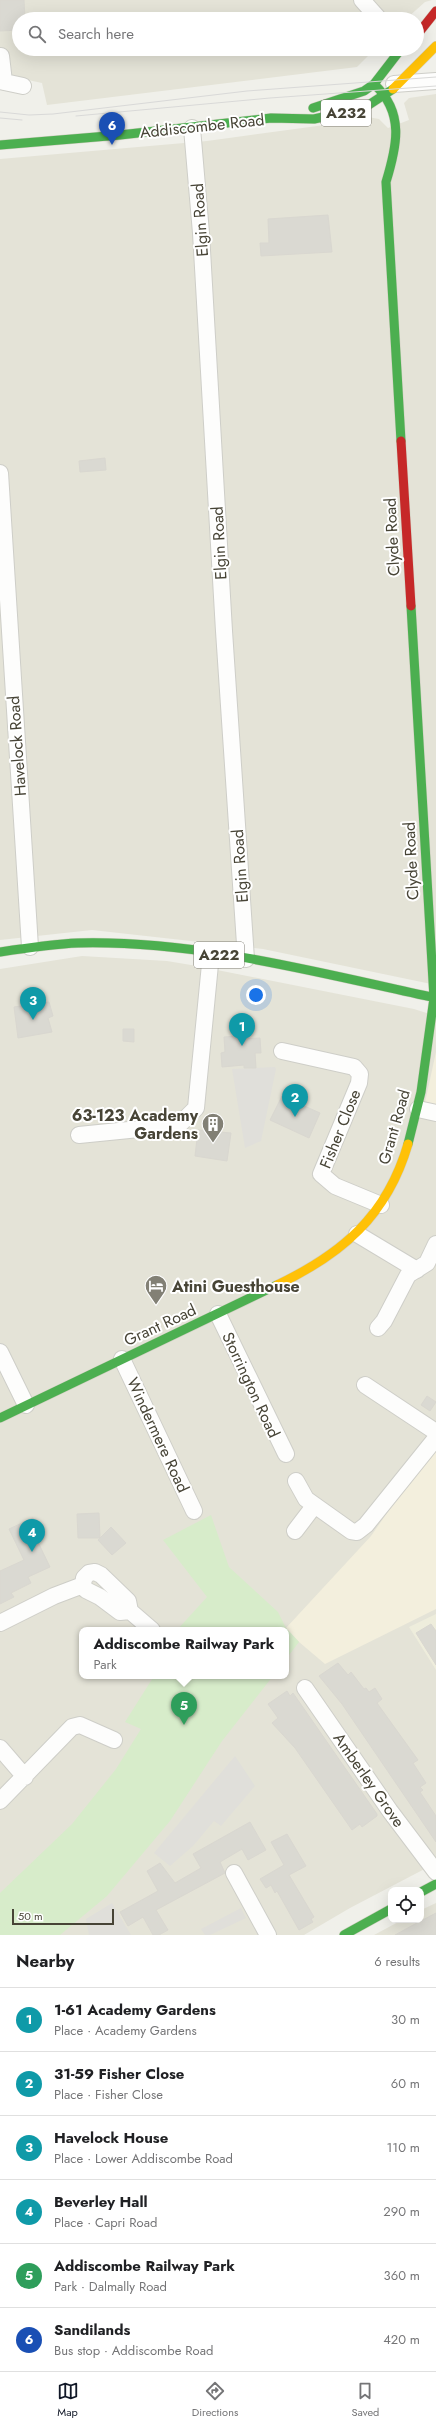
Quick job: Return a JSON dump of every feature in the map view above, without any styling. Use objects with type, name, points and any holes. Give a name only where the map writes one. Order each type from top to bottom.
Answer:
[{"type":"main road","points":[[424,26],[436,11]]},
{"type":"main road","name":"A232","points":[[423,61],[436,46]]},
{"type":"main road","name":"Addiscombe Road","points":[[284,118],[364,91],[374,84],[385,67],[395,56]]},
{"type":"main road","name":"Addiscombe Road","points":[[0,145],[192,128],[284,118],[314,119],[342,114],[364,108],[384,96],[401,84],[423,61]]},
{"type":"main road","name":"Clyde Road","points":[[374,84],[384,96],[396,121],[399,134],[386,182],[435,998]]},
{"type":"main road","name":"A222","points":[[0,952],[30,947],[130,943],[246,959],[435,998]]},
{"type":"main road","name":"Grant Road","points":[[0,1418],[294,1277],[338,1250],[357,1234],[381,1205],[395,1178],[418,1109],[435,998]]},
{"type":"main road","points":[[424,1890],[436,1884]]},
{"type":"main road","points":[[344,1935],[388,1911]]},
{"type":"street","points":[[362,0],[373,12]]},
{"type":"street","points":[[1,56],[2,81],[23,86]]},
{"type":"street","points":[[407,56],[408,58],[423,61]]},
{"type":"street","name":"Addiscombe Road","points":[[374,84],[401,84],[436,81]]},
{"type":"street","name":"Elgin Road","points":[[192,128],[201,233],[224,637],[246,959]]},
{"type":"street","name":"Havelock Road","points":[[0,473],[5,649],[30,947]]},
{"type":"street","points":[[79,1135],[179,1125],[196,1108],[211,954]]},
{"type":"street","name":"Fisher Close","points":[[282,1051],[354,1067],[360,1074],[359,1083],[321,1174],[335,1186],[381,1205]]},
{"type":"street","points":[[418,1109],[436,1113]]},
{"type":"street","points":[[357,1234],[417,1270]]},
{"type":"street","points":[[378,1328],[384,1321],[408,1275],[417,1270],[426,1262],[436,1244]]},
{"type":"street","name":"Storrington Road","points":[[218,1314],[286,1454]]},
{"type":"street","points":[[0,1352],[26,1405]]},
{"type":"street","name":"Windermere Road","points":[[122,1359],[194,1511]]},
{"type":"street","points":[[365,1385],[436,1432]]},
{"type":"street","points":[[296,1481],[306,1499],[314,1506],[351,1531],[362,1530],[436,1438]]},
{"type":"street","points":[[294,1530],[314,1506]]},
{"type":"street","points":[[130,1611],[120,1612],[100,1597],[86,1590],[83,1584],[84,1578],[89,1573],[95,1572],[111,1584],[128,1601],[130,1611],[149,1627]]},
{"type":"street","points":[[0,1623],[54,1596],[83,1584]]},
{"type":"street","points":[[100,1597],[111,1584]]},
{"type":"street","name":"Amberley Grove","points":[[305,1688],[390,1811],[436,1872]]},
{"type":"street","points":[[0,1801],[72,1727],[80,1725],[114,1740]]},
{"type":"street","points":[[0,1748],[25,1777]]},
{"type":"street","points":[[234,1873],[268,1935]]},
{"type":"shaded area","points":[[0,0],[432,0],[425,2],[414,12],[12,12],[12,56],[368,56],[357,67],[47,105],[42,83],[0,74]]},
{"type":"shaded area","points":[[436,94],[436,985],[263,949],[92,930],[0,940],[0,159],[207,141],[347,122],[368,117],[379,119],[388,128],[409,120],[404,103],[409,98]]},
{"type":"shaded area","points":[[82,956],[167,961],[414,1009],[436,1016],[436,1863],[388,1887],[304,1935],[0,1935],[0,969]]},
{"type":"shaded area","points":[[436,1052],[436,1110],[424,1107]]},
{"type":"shaded area","points":[[275,1067],[276,1069],[261,1141],[245,1148],[232,1069]]},
{"type":"shaded area","points":[[436,1443],[436,1609],[325,1664],[299,1642],[289,1631],[289,1627],[287,1627],[371,1536]]},
{"type":"shaded area","points":[[436,1614],[436,1670],[409,1627]]},
{"type":"shaded area","points":[[235,1756],[255,1786],[221,1826],[214,1821],[193,1846],[170,1866],[154,1853]]},
{"type":"shaded area","points":[[112,1903],[131,1935],[89,1935],[86,1919]]},
{"type":"shaded area","points":[[436,1903],[436,1935],[374,1935],[396,1923],[424,1923],[424,1909]]},
{"type":"shaded area","points":[[241,1908],[246,1918],[210,1935],[205,1935],[201,1929]]},
{"type":"green space","points":[[211,1515],[229,1567],[278,1612],[286,1627],[180,1627],[207,1597],[163,1540]]},
{"type":"green space","points":[[289,1631],[299,1642],[289,1655]]},
{"type":"green space","points":[[152,1679],[271,1679],[222,1741],[170,1821],[107,1896],[60,1935],[0,1935],[0,1893],[72,1824],[116,1769],[141,1729],[125,1722]]},
{"type":"building","points":[[0,0],[24,0],[25,12],[12,12],[12,30],[0,31]]},
{"type":"building","points":[[328,215],[332,252],[261,256],[260,243],[269,243],[268,219]]},
{"type":"building","points":[[105,458],[106,470],[80,472],[79,461]]},
{"type":"building","points":[[49,1002],[53,1016],[48,1018],[52,1032],[18,1038],[14,1007]]},
{"type":"building","points":[[123,1029],[134,1029],[134,1042],[123,1041]]},
{"type":"building","points":[[238,1036],[238,1039],[260,1038],[261,1053],[255,1053],[256,1068],[244,1068],[244,1065],[222,1067],[221,1053],[225,1052],[224,1037]]},
{"type":"building","points":[[282,1096],[320,1113],[309,1138],[270,1120]]},
{"type":"building","name":"63-123 Academy Gardens","points":[[198,1130],[231,1133],[227,1161],[195,1156]]},
{"type":"building","points":[[427,1396],[436,1402],[430,1411],[421,1405]]},
{"type":"building","points":[[99,1513],[100,1538],[78,1538],[77,1514]]},
{"type":"building","points":[[33,1518],[42,1535],[36,1538],[50,1567],[28,1577],[31,1583],[11,1593],[14,1597],[0,1604],[0,1571],[24,1560],[9,1529]]},
{"type":"building","points":[[111,1527],[126,1543],[112,1555],[98,1540]]},
{"type":"building","points":[[431,1624],[436,1631],[436,1665],[416,1633]]},
{"type":"building","points":[[338,1663],[348,1675],[351,1672],[364,1689],[366,1688],[369,1692],[375,1688],[382,1699],[377,1703],[418,1760],[413,1763],[426,1783],[420,1787],[423,1790],[420,1792],[436,1816],[436,1842],[342,1704],[319,1676]]},
{"type":"building","points":[[287,1691],[290,1696],[293,1693],[377,1814],[377,1816],[362,1827],[360,1824],[352,1830],[295,1748],[272,1723],[278,1718],[268,1704]]},
{"type":"building","points":[[250,1822],[266,1850],[248,1860],[242,1849],[220,1862],[225,1873],[156,1910],[168,1930],[159,1935],[153,1935],[143,1917],[128,1926],[120,1912],[158,1891],[147,1871],[160,1863],[175,1883],[201,1868],[193,1854]]},
{"type":"building","points":[[287,1834],[306,1866],[289,1875],[314,1917],[311,1919],[313,1922],[299,1930],[277,1891],[275,1893],[271,1885],[266,1888],[260,1879],[284,1865],[271,1842]]},
{"type":"building","points":[[436,1913],[436,1935],[395,1935],[417,1923],[424,1923],[424,1919]]},
{"type":"tram line","points":[[0,112],[29,115],[53,114],[247,91],[436,77]]},
{"type":"tram line","points":[[76,116],[270,98],[436,86]]},
{"type":"tram line","points":[[0,118],[22,120]]},
{"type":"traffic: fast","points":[[313,108],[364,91],[374,84],[396,56]]},
{"type":"traffic: fast","points":[[374,84],[384,95],[390,106],[396,130],[393,156],[386,182],[401,441]]},
{"type":"traffic: fast","points":[[0,145],[120,135],[271,118],[314,119],[364,108],[393,89]]},
{"type":"traffic: fast","points":[[408,1144],[421,1092],[434,998],[411,606]]},
{"type":"traffic: fast","points":[[0,952],[49,945],[78,943],[123,943],[168,947],[213,952],[258,960],[436,998]]},
{"type":"traffic: fast","points":[[0,1418],[277,1285]]},
{"type":"traffic: fast","points":[[424,1890],[436,1884]]},
{"type":"traffic: fast","points":[[344,1935],[388,1911]]},
{"type":"traffic: slow","points":[[393,89],[436,46]]},
{"type":"traffic: slow","points":[[277,1285],[322,1260],[359,1230],[388,1192],[399,1169],[408,1144]]},
{"type":"traffic: jam","points":[[424,26],[436,11]]},
{"type":"traffic: jam","points":[[401,441],[411,606]]},
{"type":"place","name":"Sandilands","points":[[112,145]]},
{"type":"place","name":"Havelock House","points":[[33,1020]]},
{"type":"place","name":"1-61 Academy Gardens","points":[[242,1046]]},
{"type":"place","name":"31-59 Fisher Close","points":[[295,1117]]},
{"type":"place","name":"63-123 Academy Gardens","points":[[213,1144]]},
{"type":"place","name":"Atini Guesthouse","points":[[156,1306]]},
{"type":"place","name":"Beverley Hall","points":[[32,1552]]},
{"type":"place","name":"Addiscombe Railway Park","points":[[184,1725]]}]
